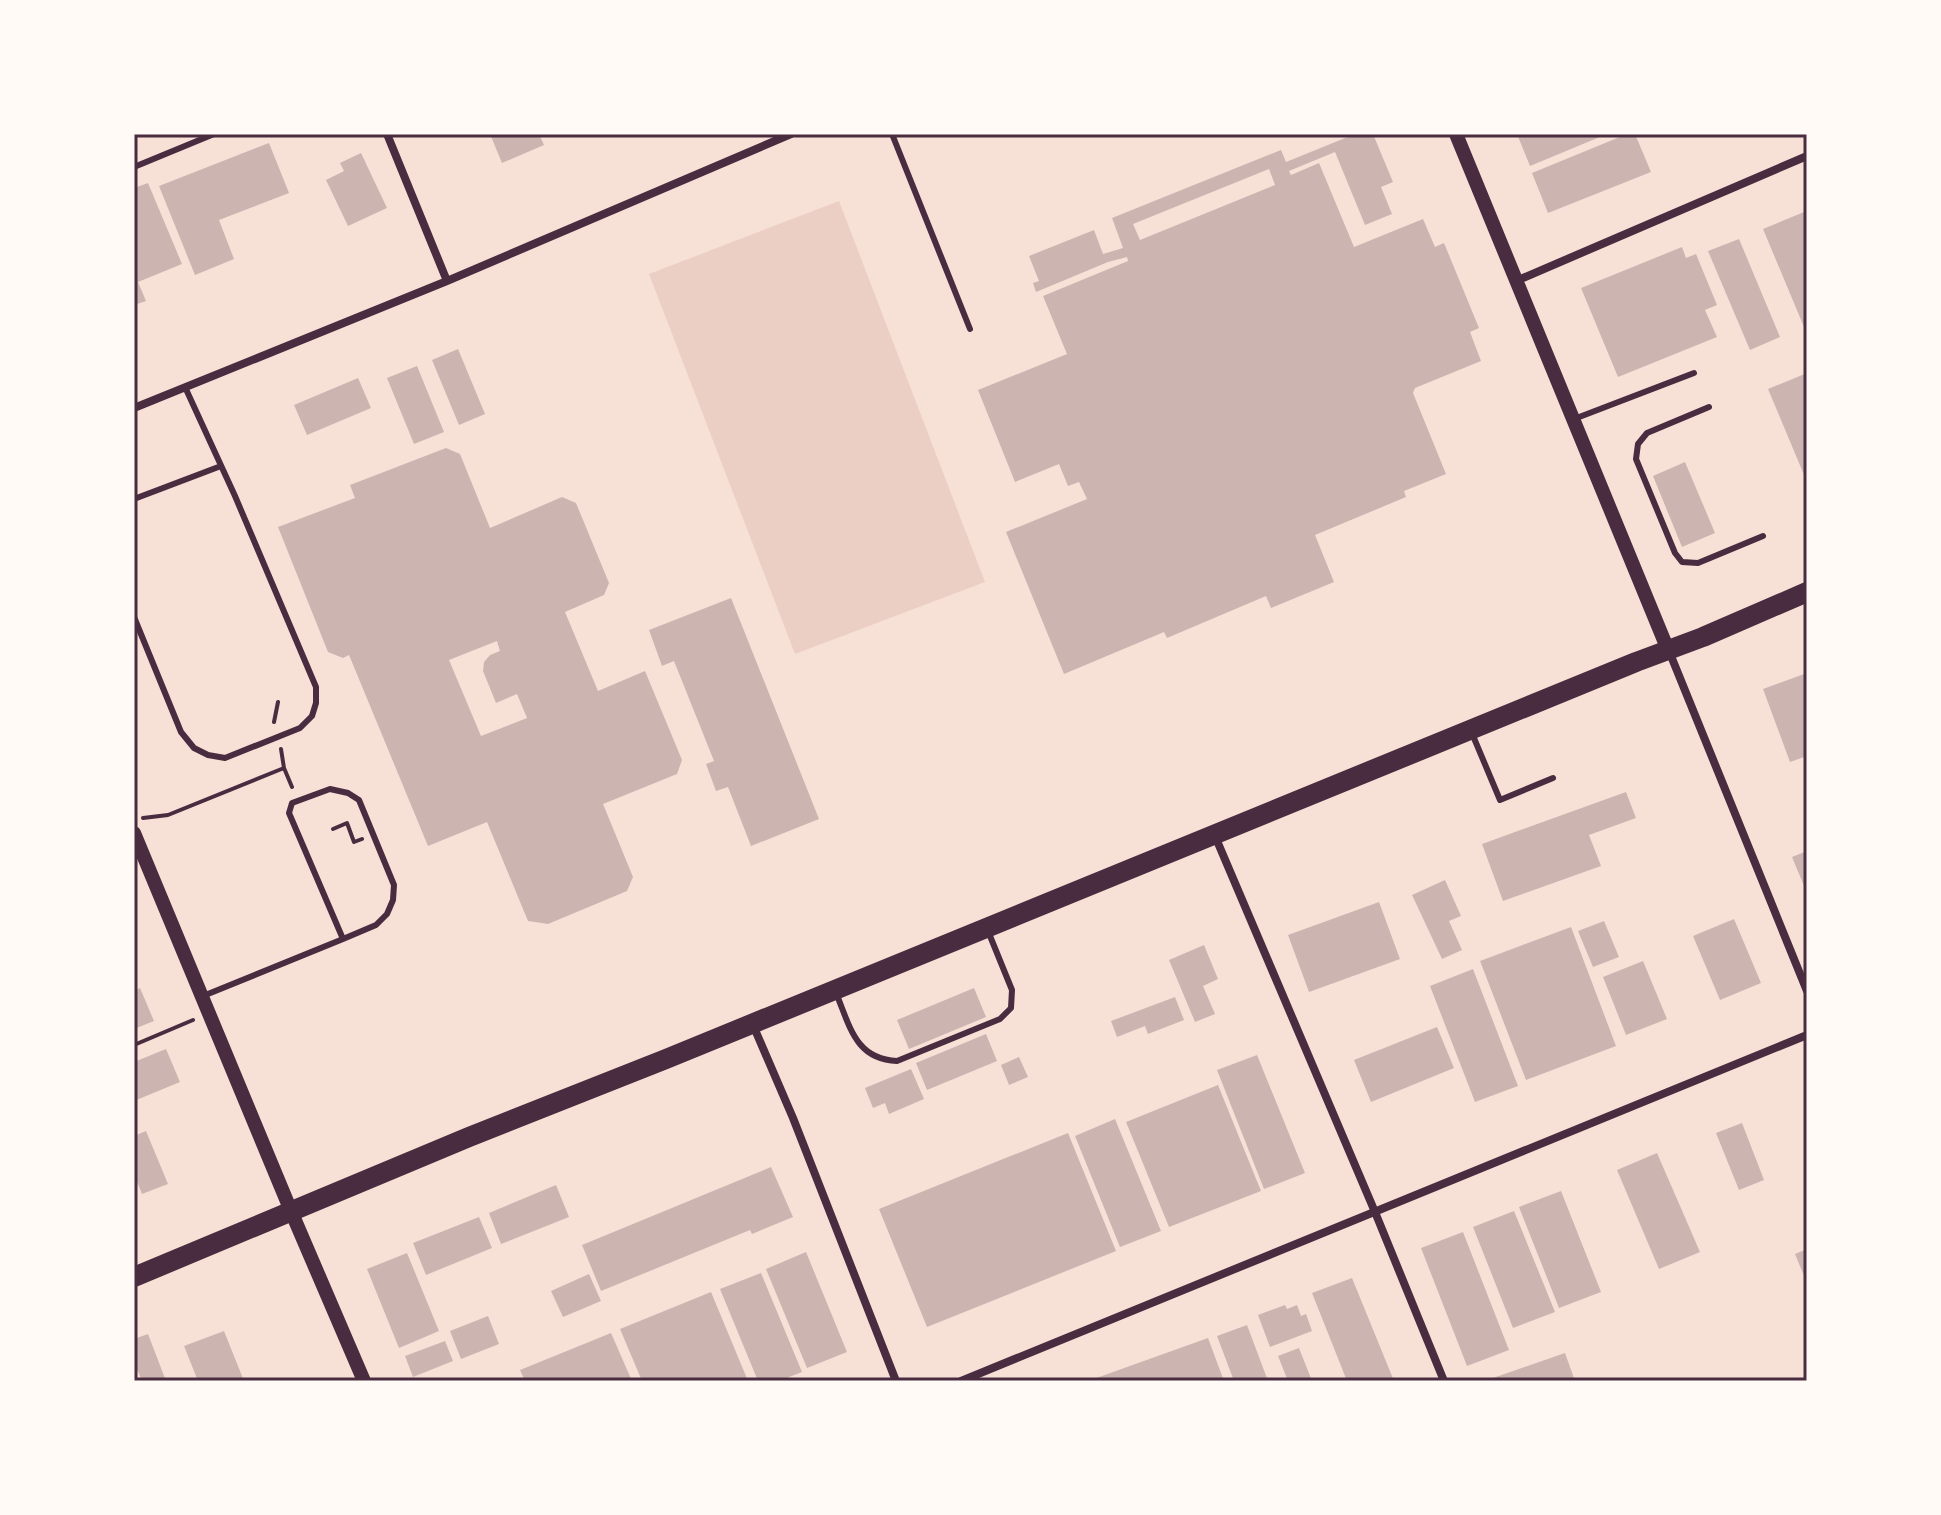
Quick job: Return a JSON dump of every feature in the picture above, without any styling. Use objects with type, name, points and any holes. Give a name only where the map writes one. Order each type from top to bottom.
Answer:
[{"type":"main road","points":[[134,1277],[469,1137],[1703,637],[1807,592]]},
{"type":"street","points":[[387,134],[447,281]]},
{"type":"street","points":[[134,408],[447,281],[791,134]]},
{"type":"street","points":[[1456,134],[1807,991]]},
{"type":"street","points":[[1516,281],[1807,156]]},
{"type":"street","points":[[1214,834],[1444,1381]]},
{"type":"street","points":[[135,836],[364,1381]]},
{"type":"street","points":[[752,1023],[793,1118],[896,1381]]},
{"type":"street","points":[[961,1381],[1807,1035]]},
{"type":"lane","points":[[134,167],[214,134]]},
{"type":"lane","points":[[892,134],[970,329]]},
{"type":"lane","points":[[1573,420],[1694,373]]},
{"type":"lane","points":[[134,617],[181,732],[194,748],[225,758],[300,728],[312,716],[316,687],[185,387]]},
{"type":"lane","points":[[1709,407],[1647,433],[1638,444],[1636,459],[1642,478],[1675,553],[1682,562],[1698,563],[1763,536]]},
{"type":"lane","points":[[134,499],[221,466]]},
{"type":"lane","points":[[1471,731],[1500,800],[1553,778]]},
{"type":"lane","points":[[203,996],[343,939],[376,925],[387,914],[393,900],[394,885],[359,800],[348,793],[330,789],[292,803],[289,813],[343,939]]},
{"type":"lane","points":[[834,989],[858,1043],[872,1057],[897,1061],[1000,1019],[1011,1008],[1012,990],[987,927]]},
{"type":"path","points":[[134,819],[168,815],[284,768]]},
{"type":"path","points":[[333,829],[347,823],[354,842],[364,838]]},
{"type":"path","points":[[134,1045],[210,1013]]},
{"type":"shaded area","points":[[839,201],[985,582],[795,654],[649,274]]},
{"type":"building","points":[[490,134],[539,134],[544,145],[502,163]]},
{"type":"building","points":[[1355,134],[1373,134],[1393,182],[1381,187],[1392,214],[1365,225],[1335,152],[1289,171],[1291,175],[1319,163],[1354,247],[1423,219],[1435,247],[1444,243],[1479,328],[1470,332],[1481,361],[1415,388],[1413,393],[1446,474],[1404,491],[1406,497],[1315,535],[1334,582],[1271,608],[1266,596],[1167,638],[1164,632],[1064,674],[1006,532],[1087,499],[1079,482],[1068,486],[1059,464],[1015,482],[978,390],[1067,354],[1043,296],[1128,261],[1127,257],[1108,262],[1036,292],[1033,283],[1039,281],[1029,256],[1094,230],[1103,254],[1123,248],[1112,218],[1281,150],[1286,162]],"holes":[[[1269,169],[1275,185],[1140,240],[1133,224]]]},
{"type":"building","points":[[1517,134],[1607,134],[1530,166]]},
{"type":"building","points":[[1627,134],[1635,134],[1651,172],[1548,213],[1532,173]]},
{"type":"building","points":[[269,143],[289,193],[219,220],[234,259],[195,275],[159,186]]},
{"type":"building","points":[[361,153],[387,208],[348,226],[326,180],[344,171],[340,163]]},
{"type":"building","points":[[148,183],[182,264],[138,282],[146,301],[134,305],[134,188]]},
{"type":"building","points":[[1804,212],[1807,218],[1807,326],[1804,327],[1763,229]]},
{"type":"building","points":[[1739,239],[1780,337],[1750,350],[1708,251]]},
{"type":"building","points":[[1682,247],[1686,258],[1696,254],[1717,305],[1705,310],[1717,337],[1618,377],[1581,288]]},
{"type":"building","points":[[458,349],[485,414],[459,425],[432,360]]},
{"type":"building","points":[[417,366],[444,432],[414,444],[387,378]]},
{"type":"building","points":[[1807,373],[1807,482],[1768,389]]},
{"type":"building","points":[[358,378],[371,408],[307,435],[294,405]]},
{"type":"building","points":[[446,448],[460,454],[490,528],[562,497],[576,503],[609,583],[604,595],[565,612],[598,691],[645,671],[682,760],[677,774],[603,804],[633,877],[627,891],[548,924],[528,921],[487,822],[428,846],[349,655],[343,658],[328,652],[278,527],[355,498],[350,485]],"holes":[[[497,641],[500,651],[484,662],[483,671],[496,703],[517,694],[527,718],[481,736],[449,660]]]},
{"type":"building","points":[[1685,462],[1715,533],[1682,547],[1653,476]]},
{"type":"building","points":[[731,598],[819,819],[751,846],[728,787],[716,791],[706,764],[714,761],[674,661],[662,666],[649,630]]},
{"type":"building","points":[[1807,673],[1807,756],[1790,762],[1763,689]]},
{"type":"building","points":[[1626,792],[1636,818],[1589,835],[1601,866],[1503,901],[1482,844]]},
{"type":"building","points":[[1807,851],[1807,893],[1792,857]]},
{"type":"building","points":[[1445,880],[1461,916],[1449,921],[1462,950],[1442,959],[1412,895]]},
{"type":"building","points":[[1379,902],[1400,959],[1309,992],[1288,935]]},
{"type":"building","points":[[1734,919],[1761,983],[1720,1000],[1693,936]]},
{"type":"building","points":[[1604,921],[1619,957],[1593,967],[1578,931]]},
{"type":"building","points":[[1571,927],[1616,1046],[1526,1080],[1480,961]]},
{"type":"building","points":[[1204,945],[1218,979],[1203,986],[1215,1014],[1195,1022],[1169,960]]},
{"type":"building","points":[[1643,961],[1667,1019],[1626,1035],[1603,977]]},
{"type":"building","points":[[1473,969],[1518,1086],[1475,1102],[1430,986]]},
{"type":"building","points":[[140,988],[154,1021],[134,1029],[134,991]]},
{"type":"building","points":[[974,988],[986,1017],[909,1049],[897,1020]]},
{"type":"building","points":[[1175,997],[1184,1020],[1148,1034],[1145,1026],[1117,1037],[1111,1021]]},
{"type":"building","points":[[1437,1027],[1454,1068],[1371,1102],[1354,1060]]},
{"type":"building","points":[[986,1034],[997,1061],[927,1090],[916,1063]]},
{"type":"building","points":[[166,1049],[180,1082],[134,1101],[134,1062]]},
{"type":"building","points":[[1257,1055],[1305,1173],[1264,1189],[1217,1070]]},
{"type":"building","points":[[1019,1057],[1028,1077],[1009,1085],[1001,1065]]},
{"type":"building","points":[[911,1069],[924,1099],[889,1114],[885,1103],[873,1108],[865,1088]]},
{"type":"building","points":[[1218,1085],[1261,1191],[1169,1227],[1126,1122]]},
{"type":"building","points":[[1115,1119],[1161,1231],[1120,1247],[1075,1136]]},
{"type":"building","points":[[1742,1123],[1764,1180],[1739,1190],[1716,1133]]},
{"type":"building","points":[[146,1131],[168,1184],[142,1194],[134,1174],[134,1136]]},
{"type":"building","points":[[1068,1133],[1116,1251],[927,1327],[879,1209]]},
{"type":"building","points":[[1657,1153],[1700,1252],[1659,1269],[1617,1170]]},
{"type":"building","points":[[771,1167],[793,1217],[752,1234],[750,1230],[601,1291],[582,1245]]},
{"type":"building","points":[[556,1185],[569,1217],[501,1244],[489,1213]]},
{"type":"building","points":[[1561,1191],[1601,1292],[1559,1308],[1519,1207]]},
{"type":"building","points":[[1514,1211],[1555,1312],[1513,1328],[1473,1227]]},
{"type":"building","points":[[479,1217],[492,1248],[426,1275],[413,1243]]},
{"type":"building","points":[[1463,1232],[1509,1350],[1467,1366],[1421,1248]]},
{"type":"building","points":[[1807,1249],[1807,1283],[1795,1254]]},
{"type":"building","points":[[806,1252],[847,1352],[807,1368],[766,1269]]},
{"type":"building","points":[[407,1253],[439,1331],[399,1348],[367,1269]]},
{"type":"building","points":[[761,1273],[802,1372],[779,1381],[758,1381],[720,1289]]},
{"type":"building","points":[[589,1274],[601,1301],[563,1317],[551,1291]]},
{"type":"building","points":[[1352,1278],[1394,1381],[1347,1381],[1312,1293]]},
{"type":"building","points":[[711,1292],[748,1381],[642,1381],[620,1329]]},
{"type":"building","points":[[1285,1305],[1287,1309],[1297,1305],[1301,1316],[1306,1314],[1312,1331],[1270,1347],[1258,1315]]},
{"type":"building","points":[[488,1316],[499,1344],[461,1359],[450,1331]]},
{"type":"building","points":[[1247,1325],[1268,1381],[1234,1381],[1217,1336]]},
{"type":"building","points":[[224,1331],[244,1381],[198,1381],[184,1346]]},
{"type":"building","points":[[611,1333],[632,1381],[525,1381],[520,1370]]},
{"type":"building","points":[[148,1334],[166,1381],[142,1381],[134,1362],[134,1339]]},
{"type":"building","points":[[1208,1338],[1224,1381],[1088,1381]]},
{"type":"building","points":[[445,1341],[453,1361],[413,1377],[405,1356]]},
{"type":"building","points":[[1299,1348],[1312,1381],[1288,1381],[1278,1356]]},
{"type":"building","points":[[1565,1353],[1575,1381],[1494,1381],[1493,1378]]}]
